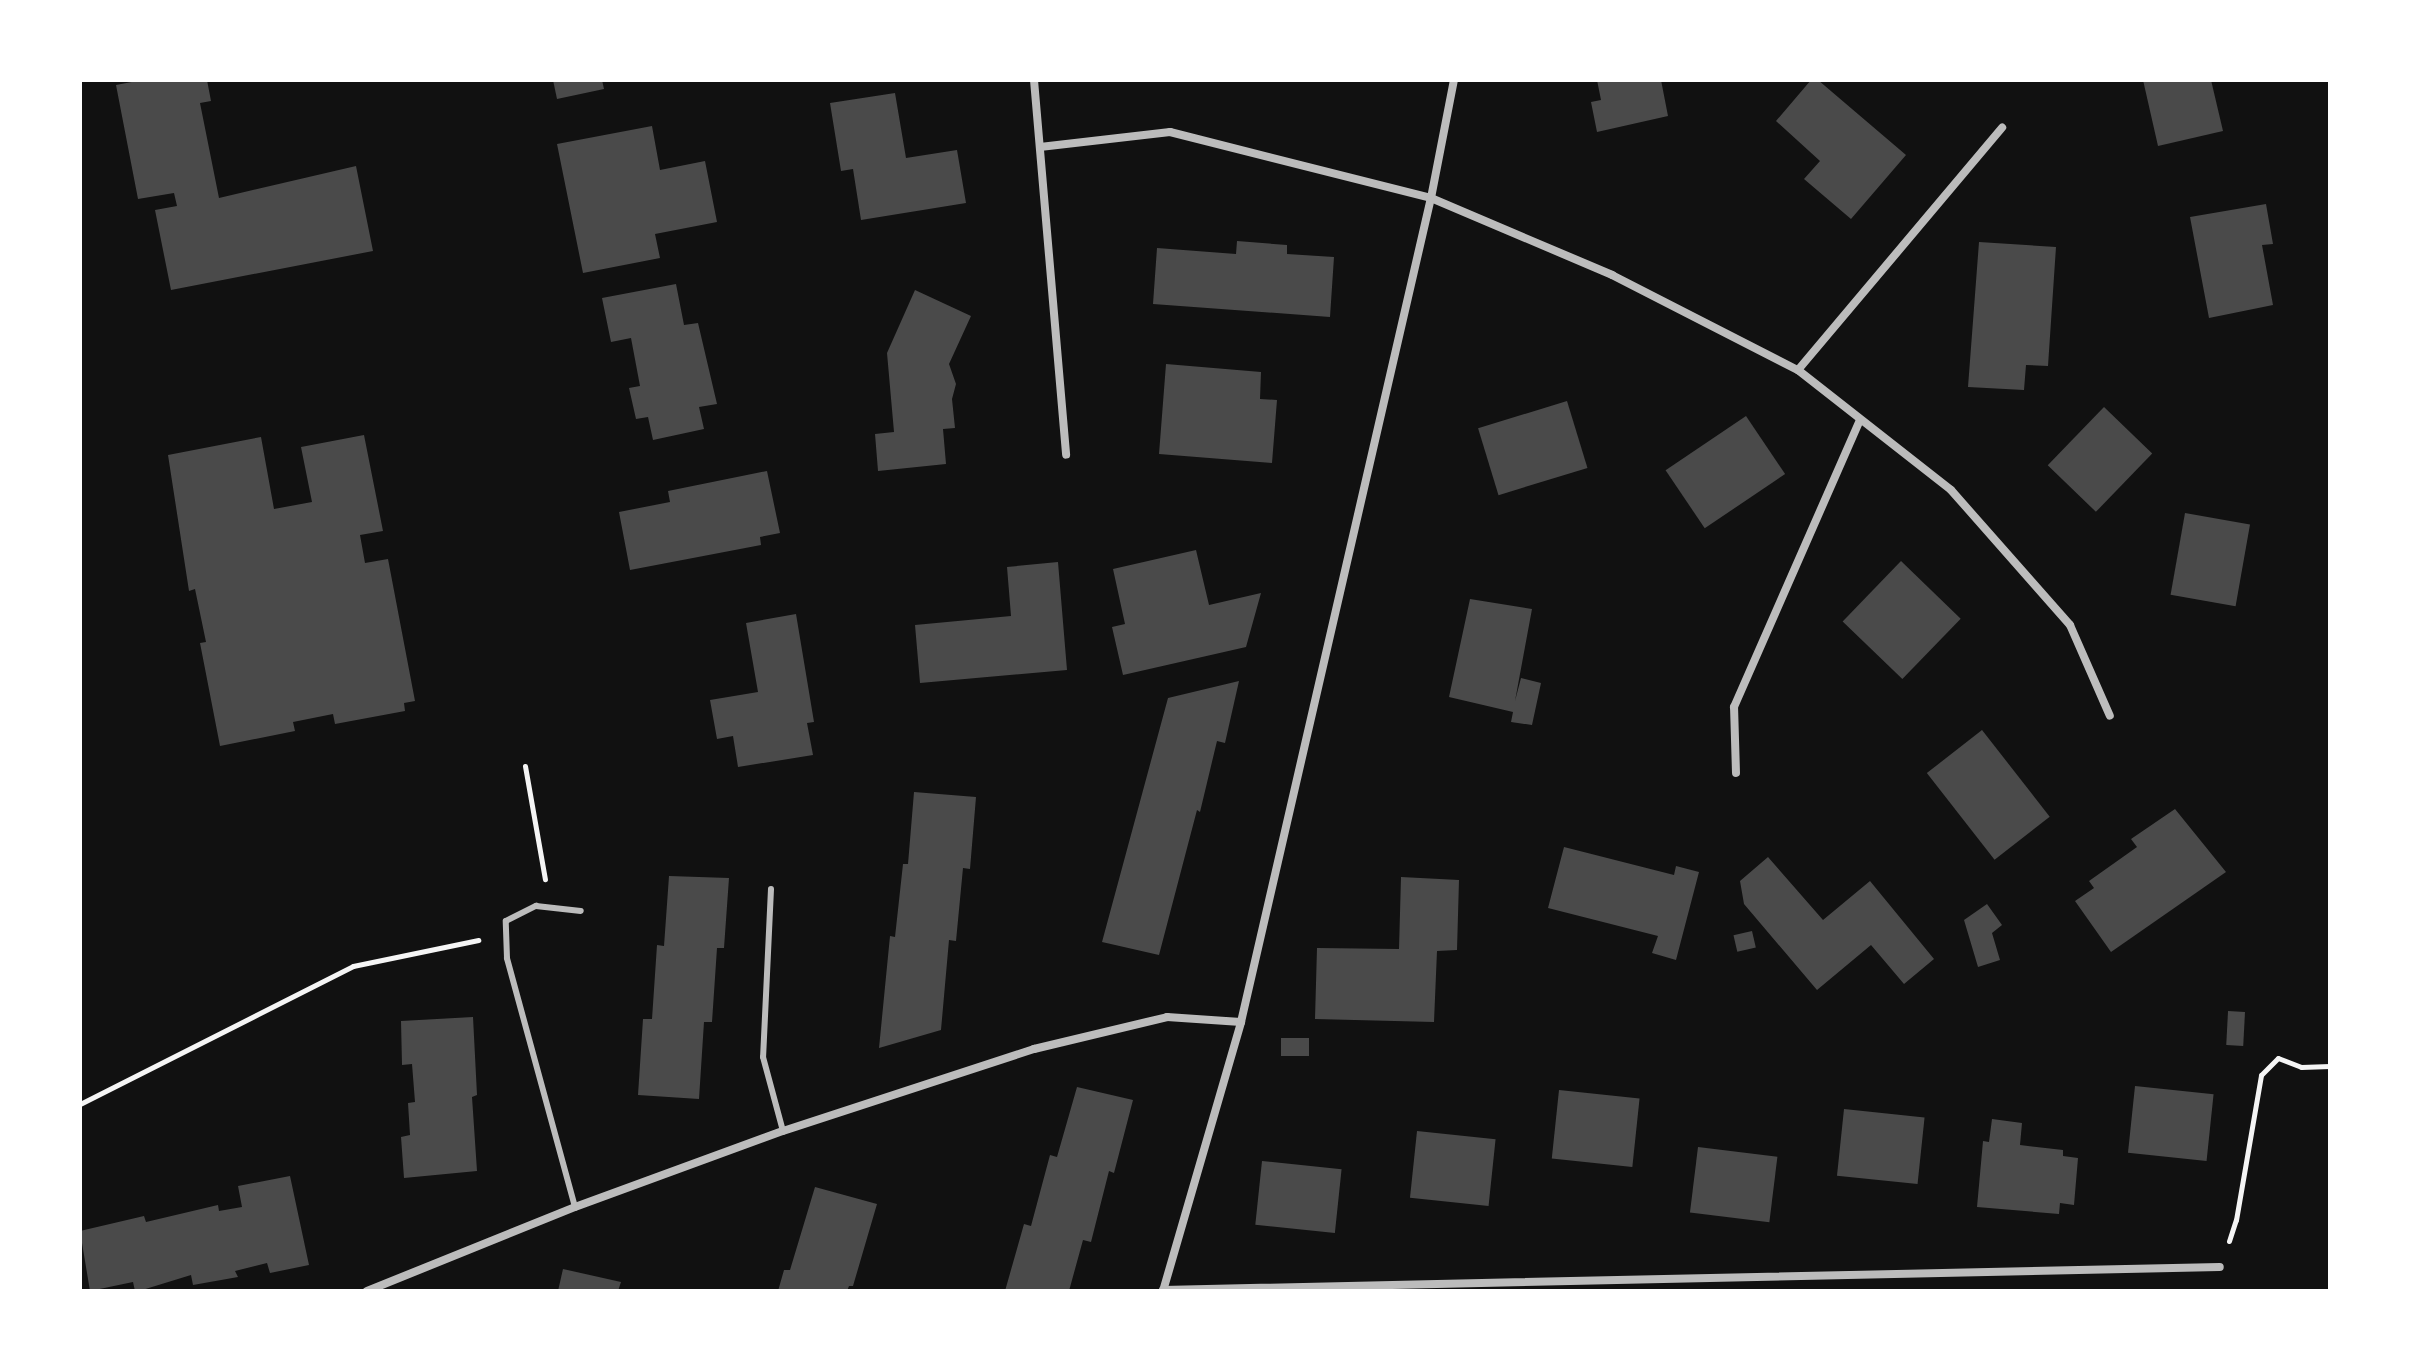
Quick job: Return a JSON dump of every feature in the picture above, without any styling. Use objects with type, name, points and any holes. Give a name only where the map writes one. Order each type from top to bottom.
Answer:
[{"type":"street","points":[[1034,80],[1066,455]]},
{"type":"street","points":[[1454,80],[1431,198],[1241,1022],[1163,1290],[2220,1267]]},
{"type":"street","points":[[1798,370],[2002,128]]},
{"type":"street","points":[[1040,147],[1170,132],[1431,198],[1612,275],[1798,370],[1951,490],[2070,625],[2110,716]]},
{"type":"street","points":[[1736,773],[1734,707],[1860,420]]},
{"type":"street","points":[[367,1291],[575,1207],[783,1131],[1049,1045],[1167,1017],[1241,1022]]},
{"type":"lane","points":[[771,889],[763,1057],[783,1131]]},
{"type":"lane","points":[[575,1207],[507,958],[506,921],[536,906],[581,911]]},
{"type":"path","points":[[525,766],[550,907]]},
{"type":"path","points":[[80,1104],[353,966],[506,935]]},
{"type":"path","points":[[2220,1267],[2236,1220],[2261,1075],[2278,1058],[2301,1067],[2330,1066]]},
{"type":"building","points":[[142,80],[207,80],[211,101],[200,103],[219,198],[356,166],[373,251],[171,290],[155,210],[177,206],[174,193],[138,199],[116,85]]},
{"type":"building","points":[[553,80],[602,80],[604,89],[557,99]]},
{"type":"building","points":[[1597,80],[1661,80],[1668,116],[1597,132],[1591,102],[1601,100]]},
{"type":"building","points":[[1811,80],[1818,80],[1906,155],[1851,219],[1804,179],[1820,161],[1776,121]]},
{"type":"building","points":[[2143,80],[2211,80],[2223,131],[2158,146]]},
{"type":"building","points":[[895,93],[906,158],[957,150],[966,203],[861,220],[853,169],[841,171],[830,103]]},
{"type":"building","points":[[652,126],[660,170],[705,161],[717,222],[655,234],[660,258],[583,273],[557,144]]},
{"type":"building","points":[[2266,204],[2273,244],[2262,245],[2273,305],[2209,318],[2190,217]]},
{"type":"building","points":[[1237,241],[1287,245],[1287,254],[1334,257],[1330,317],[1153,304],[1157,248],[1236,254]]},
{"type":"building","points":[[1979,242],[2056,247],[2048,366],[2026,365],[2024,390],[1968,387]]},
{"type":"building","points":[[676,284],[684,325],[698,323],[717,404],[699,407],[704,429],[653,440],[648,417],[636,419],[629,388],[640,386],[631,338],[611,342],[602,298]]},
{"type":"building","points":[[915,290],[971,316],[949,364],[956,384],[952,399],[955,428],[943,429],[946,464],[878,471],[875,434],[894,432],[887,353]]},
{"type":"building","points":[[1166,364],[1261,372],[1260,399],[1277,400],[1272,463],[1159,454]]},
{"type":"building","points":[[1567,401],[1587,468],[1499,495],[1478,428]]},
{"type":"building","points":[[2104,407],[2152,454],[2096,512],[2048,465]]},
{"type":"building","points":[[1746,416],[1785,474],[1705,528],[1666,470]]},
{"type":"building","points":[[364,435],[383,531],[360,535],[365,563],[388,559],[415,701],[404,703],[405,711],[335,724],[333,714],[293,722],[295,731],[220,746],[200,643],[206,642],[195,589],[189,591],[168,455],[261,437],[274,509],[312,502],[301,447]]},
{"type":"building","points":[[767,471],[780,533],[760,537],[761,545],[630,570],[619,512],[670,502],[668,491]]},
{"type":"building","points":[[2185,513],[2250,524],[2236,606],[2171,595]]},
{"type":"building","points":[[1196,550],[1209,605],[1261,593],[1246,647],[1123,675],[1112,627],[1125,624],[1113,569]]},
{"type":"building","points":[[1901,561],[1961,619],[1902,679],[1843,621]]},
{"type":"building","points":[[1058,562],[1067,670],[920,683],[915,625],[1011,616],[1007,567]]},
{"type":"building","points":[[1470,599],[1532,609],[1515,701],[1521,678],[1541,683],[1532,725],[1511,722],[1513,712],[1449,697]]},
{"type":"building","points":[[796,614],[814,722],[807,723],[813,755],[738,767],[733,736],[717,739],[710,700],[758,692],[746,623]]},
{"type":"building","points":[[1239,681],[1225,743],[1217,741],[1159,955],[1102,942],[1168,698]]},
{"type":"building","points":[[1982,730],[2050,817],[1995,860],[1927,773]]},
{"type":"building","points":[[914,792],[976,797],[970,869],[963,868],[956,941],[949,940],[941,1030],[879,1048],[890,936],[895,937],[903,864],[908,864]]},
{"type":"building","points":[[2175,809],[2226,872],[2111,952],[2075,901],[2094,888],[2089,881],[2137,847],[2131,839]]},
{"type":"building","points":[[1564,847],[1674,875],[1676,866],[1699,872],[1676,960],[1652,953],[1658,936],[1548,908]]},
{"type":"building","points":[[1768,857],[1823,920],[1870,881],[1934,959],[1904,984],[1871,945],[1817,990],[1744,904],[1740,881]]},
{"type":"building","points":[[669,876],[729,878],[724,948],[717,948],[712,1022],[704,1022],[699,1099],[638,1095],[643,1019],[652,1019],[657,945],[664,946]]},
{"type":"building","points":[[1401,877],[1459,880],[1457,950],[1437,951],[1434,1022],[1315,1019],[1317,948],[1399,949]]},
{"type":"building","points":[[1987,904],[2002,925],[1992,933],[2000,960],[1978,967],[1964,920]]},
{"type":"building","points":[[1752,931],[1756,948],[1737,952],[1733,935]]},
{"type":"building","points":[[2228,1011],[2245,1012],[2243,1046],[2226,1045]]},
{"type":"building","points":[[473,1017],[477,1095],[472,1097],[477,1171],[404,1178],[401,1137],[410,1135],[408,1103],[415,1102],[412,1064],[402,1065],[401,1021]]},
{"type":"building","points":[[1281,1038],[1309,1038],[1309,1056],[1281,1056]]},
{"type":"building","points":[[2135,1086],[2214,1094],[2207,1161],[2128,1153]]},
{"type":"building","points":[[1077,1087],[1133,1100],[1114,1173],[1109,1171],[1091,1242],[1083,1240],[1069,1291],[1005,1291],[1024,1224],[1031,1226],[1050,1155],[1057,1157]]},
{"type":"building","points":[[1559,1090],[1640,1098],[1632,1167],[1552,1159]]},
{"type":"building","points":[[1844,1109],[1925,1117],[1918,1184],[1837,1176]]},
{"type":"building","points":[[1992,1119],[2022,1123],[2020,1145],[2063,1150],[2063,1156],[2078,1158],[2074,1205],[2060,1203],[2059,1214],[1977,1207],[1983,1141],[1989,1142]]},
{"type":"building","points":[[1417,1131],[1496,1139],[1489,1206],[1410,1198]]},
{"type":"building","points":[[1698,1147],[1777,1157],[1769,1222],[1690,1213]]},
{"type":"building","points":[[1262,1161],[1342,1169],[1335,1233],[1255,1225]]},
{"type":"building","points":[[290,1176],[309,1265],[270,1273],[267,1263],[235,1271],[238,1277],[193,1285],[191,1275],[139,1291],[135,1291],[133,1282],[90,1291],[80,1231],[144,1216],[146,1222],[218,1205],[219,1211],[242,1207],[238,1186]]},
{"type":"building","points":[[815,1187],[877,1204],[853,1286],[849,1286],[847,1291],[778,1291],[784,1270],[790,1270]]},
{"type":"building","points":[[563,1269],[621,1282],[618,1291],[558,1291]]}]
